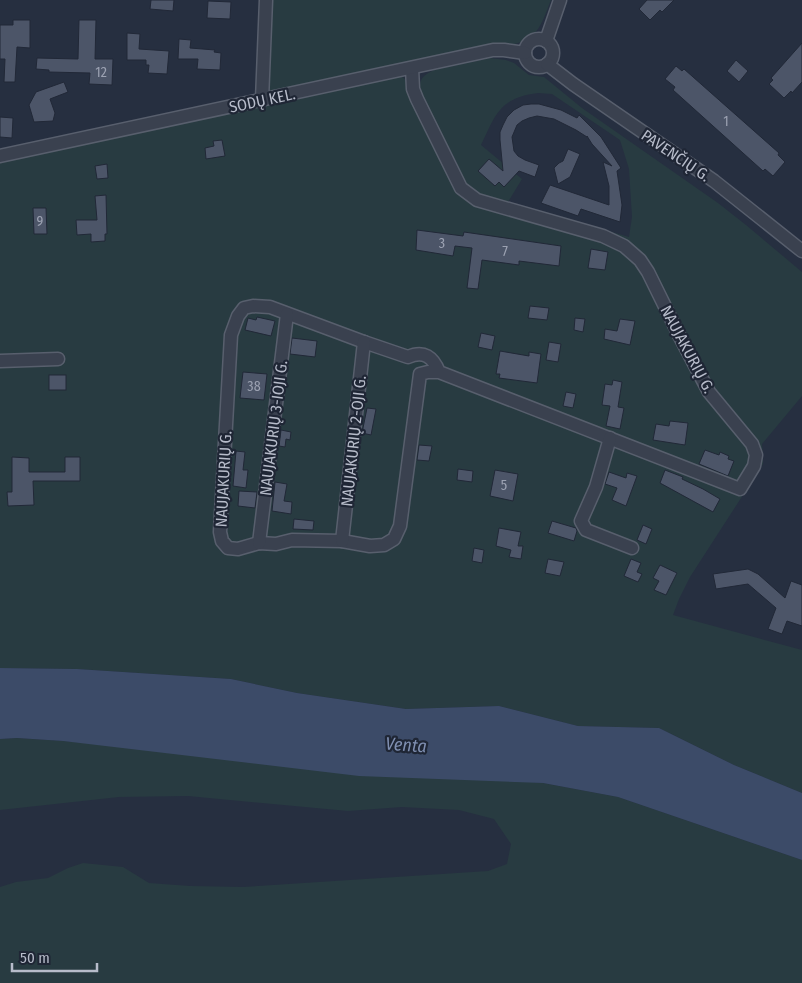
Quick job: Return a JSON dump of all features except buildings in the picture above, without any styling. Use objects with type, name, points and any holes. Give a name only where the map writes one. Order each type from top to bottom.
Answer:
[{"type":"street","points":[[262,100],[266,0]]},
{"type":"street","points":[[546,41],[560,0]]},
{"type":"street","points":[[533,40],[546,41],[553,52],[552,58],[547,64],[531,65],[527,61],[525,53],[527,46],[533,40]]},
{"type":"street","name":"SODŲ KEL.","points":[[0,156],[493,50],[525,53]]},
{"type":"street","name":"PAVENČIŲ G.","points":[[547,64],[572,84],[714,181],[802,251]]},
{"type":"street","name":"NAUJAKURIŲ G.","points":[[412,68],[417,99],[461,188],[477,200],[603,236],[624,246],[640,260],[648,272],[709,392],[752,444],[756,455],[754,466],[740,489],[439,372],[428,372],[420,374],[400,526],[394,539],[384,545],[370,546],[342,541],[292,540],[276,544],[259,543],[238,549],[228,548],[222,541],[220,532],[231,335],[238,316],[244,308],[253,306],[270,307],[408,357],[414,354],[422,354],[435,363],[439,372]]},
{"type":"street","name":"NAUJAKURIŲ 3-IOJI G.","points":[[259,543],[287,314]]},
{"type":"street","name":"NAUJAKURIŲ 2-OJI G.","points":[[342,541],[364,342]]},
{"type":"street","points":[[408,357],[410,366],[415,372],[420,374]]},
{"type":"street","points":[[0,360],[58,359]]},
{"type":"street","points":[[610,438],[596,487],[581,521],[586,530],[632,548]]},
{"type":"shaded area","points":[[272,0],[551,0],[538,28],[532,36],[520,43],[504,46],[474,47],[269,92]]},
{"type":"shaded area","points":[[490,58],[506,60],[514,63],[529,75],[544,77],[582,108],[718,203],[802,272],[802,396],[762,444],[763,464],[690,577],[673,615],[802,650],[802,793],[734,765],[659,728],[578,726],[499,706],[406,709],[297,693],[231,679],[77,669],[0,668],[0,159],[401,76],[408,84],[446,164],[457,163],[421,94],[420,85],[422,78],[434,70]],"holes":[[[538,93],[552,94],[620,140],[629,169],[632,217],[629,237],[508,202],[522,179],[481,145],[491,124],[507,103],[525,95]]]},
{"type":"shaded area","points":[[17,738],[543,783],[618,797],[802,860],[802,983],[0,983],[0,887],[16,882],[48,878],[83,863],[123,867],[149,883],[243,887],[488,871],[507,864],[511,844],[494,819],[459,810],[402,807],[348,811],[188,796],[119,797],[0,810],[0,739]]},
{"type":"water","name":"Venta","points":[[0,668],[77,669],[231,679],[297,693],[406,709],[499,706],[578,726],[659,728],[734,765],[802,793],[802,860],[618,797],[543,783],[359,776],[63,741],[17,738],[0,739]]}]
